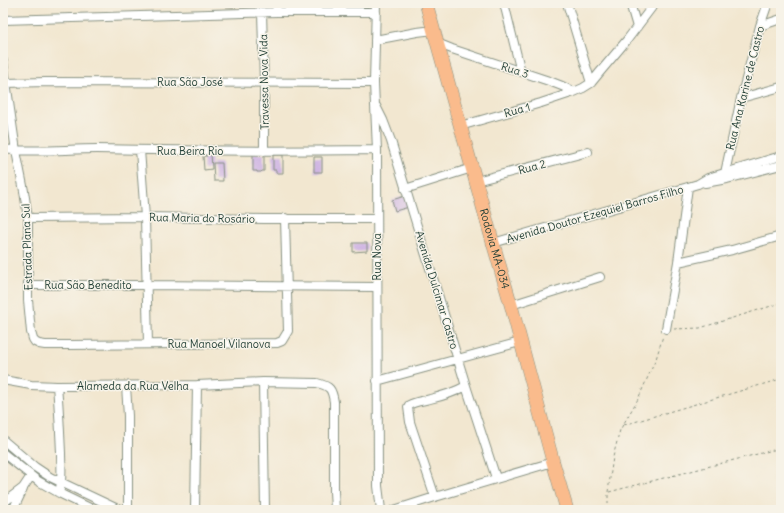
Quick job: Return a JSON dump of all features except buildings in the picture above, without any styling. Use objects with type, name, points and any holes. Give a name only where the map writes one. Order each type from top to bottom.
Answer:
[{"type":"main road","name":"Rodovia MA-034","points":[[426,3],[492,243],[511,305],[553,462],[568,510]]},
{"type":"street","name":"Rua Nova","points":[[376,3],[374,83],[377,150],[378,486],[381,510]]},
{"type":"street","points":[[504,3],[521,72]]},
{"type":"street","points":[[567,3],[591,83]]},
{"type":"street","points":[[630,3],[637,27]]},
{"type":"street","points":[[574,92],[591,83],[617,54],[655,3]]},
{"type":"street","name":"Rua Ana Karine de Castro","points":[[725,173],[740,98],[768,3]]},
{"type":"street","points":[[3,20],[262,12],[276,7],[376,12]]},
{"type":"street","name":"Travessa Nova Vida","points":[[262,12],[264,151]]},
{"type":"street","points":[[760,26],[781,20]]},
{"type":"street","points":[[375,40],[434,30]]},
{"type":"street","name":"Rua 3","points":[[437,44],[549,81],[574,92]]},
{"type":"street","name":"Estrada Plana Sul","points":[[3,60],[16,151],[28,218],[28,285],[30,323],[33,339]]},
{"type":"street","name":"Rua São José","points":[[6,83],[374,83]]},
{"type":"street","points":[[740,98],[781,87]]},
{"type":"street","name":"Rua 1","points":[[460,126],[574,92]]},
{"type":"street","name":"Avenida Dulcimar Castro","points":[[375,103],[386,127],[496,478]]},
{"type":"street","name":"Rua Beira Rio","points":[[3,149],[16,151],[95,149],[264,151],[377,150]]},
{"type":"street","points":[[140,150],[145,217],[148,344]]},
{"type":"street","name":"Rua 2","points":[[476,181],[588,152]]},
{"type":"street","name":"Avenida Doutor Ezequiel Barros Filho","points":[[698,184],[708,178],[781,156]]},
{"type":"street","name":"Avenida Doutor Ezequiel Barros Filho","points":[[492,243],[698,184],[710,183],[781,165]]},
{"type":"street","points":[[405,188],[472,168]]},
{"type":"street","points":[[666,329],[678,262],[688,187]]},
{"type":"street","name":"Rua Maria do Rosário","points":[[28,218],[145,217],[377,219]]},
{"type":"street","name":"Rua Manoel Vilanova","points":[[33,339],[35,342],[46,345],[277,343],[282,340],[288,332],[285,218]]},
{"type":"street","points":[[678,262],[781,236]]},
{"type":"street","points":[[511,305],[600,276]]},
{"type":"street","name":"Rua São Benedito","points":[[28,285],[377,287]]},
{"type":"street","points":[[377,381],[520,342]]},
{"type":"street","name":"Alameda da Rua Velha","points":[[3,380],[17,384],[57,386],[197,385],[264,382],[317,383],[324,385],[330,388],[334,402],[335,510]]},
{"type":"street","points":[[264,382],[265,510]]},
{"type":"street","points":[[195,510],[197,385]]},
{"type":"street","points":[[57,386],[62,483],[59,493]]},
{"type":"street","points":[[126,386],[128,416],[128,510]]},
{"type":"street","points":[[435,496],[410,422],[408,409],[409,405],[448,394],[466,386]]},
{"type":"street","points":[[3,440],[35,467],[50,477],[120,510]]},
{"type":"street","points":[[3,454],[38,482],[94,510]]},
{"type":"street","points":[[394,510],[435,496],[553,462]]},
{"type":"street","points":[[13,510],[23,488],[31,476]]},
{"type":"street","points":[[3,503],[23,488]]},
{"type":"path","points":[[608,510],[608,492],[613,457],[620,430],[638,399],[656,359],[666,329],[700,328],[781,303]]},
{"type":"path","points":[[624,425],[781,380]]},
{"type":"path","points":[[608,492],[781,448]]}]
